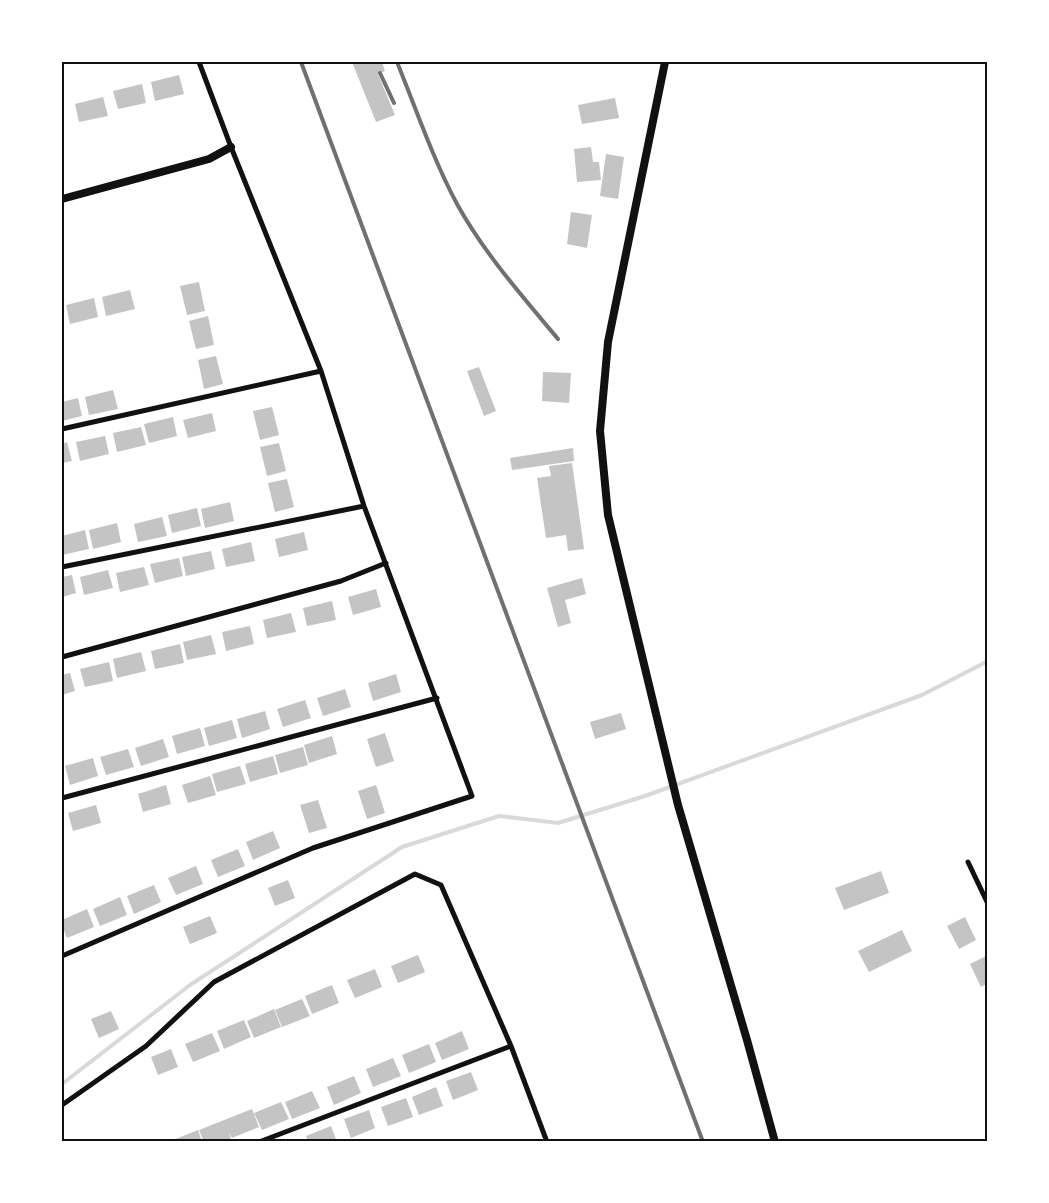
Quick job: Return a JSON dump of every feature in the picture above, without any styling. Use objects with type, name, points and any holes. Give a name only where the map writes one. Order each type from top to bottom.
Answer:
[{"type":"main road","points":[[665,62],[608,342],[600,431],[608,515],[668,768],[775,1142]]},
{"type":"main road","points":[[62,199],[209,159],[231,147]]},
{"type":"street","points":[[62,956],[313,849],[472,796],[364,506],[321,371],[199,62]]},
{"type":"street","points":[[62,429],[321,371]]},
{"type":"street","points":[[62,567],[364,506]]},
{"type":"street","points":[[62,657],[340,581],[386,563]]},
{"type":"street","points":[[62,798],[437,698]]},
{"type":"street","points":[[969,862],[987,904]]},
{"type":"street","points":[[62,1105],[146,1046],[214,982],[415,874],[441,885],[511,1046],[547,1142]]},
{"type":"street","points":[[259,1142],[511,1046]]},
{"type":"building","points":[[352,62],[382,62],[385,71],[378,74],[395,115],[376,122]]},
{"type":"building","points":[[179,75],[184,94],[155,101],[151,82]]},
{"type":"building","points":[[142,84],[146,103],[118,109],[113,91]]},
{"type":"building","points":[[103,97],[108,116],[79,122],[75,104]]},
{"type":"building","points":[[615,98],[619,118],[582,124],[578,105]]},
{"type":"building","points":[[591,147],[593,162],[599,162],[601,180],[577,182],[574,149]]},
{"type":"building","points":[[606,154],[624,157],[618,199],[600,196]]},
{"type":"building","points":[[571,212],[592,215],[587,248],[567,244]]},
{"type":"building","points":[[199,282],[205,311],[187,315],[180,286]]},
{"type":"building","points":[[130,290],[135,309],[106,316],[102,297]]},
{"type":"building","points":[[94,298],[98,317],[70,324],[66,305]]},
{"type":"building","points":[[208,316],[214,345],[196,349],[189,321]]},
{"type":"building","points":[[216,356],[223,384],[204,389],[198,360]]},
{"type":"building","points":[[479,367],[496,411],[484,416],[467,371]]},
{"type":"building","points":[[543,372],[571,373],[569,403],[542,401]]},
{"type":"building","points":[[113,390],[118,409],[89,415],[85,397]]},
{"type":"building","points":[[78,398],[82,416],[62,421],[62,402]]},
{"type":"building","points":[[272,407],[279,435],[260,440],[253,411]]},
{"type":"building","points":[[212,413],[216,431],[188,438],[183,420]]},
{"type":"building","points":[[173,417],[177,436],[149,443],[144,424]]},
{"type":"building","points":[[141,427],[146,445],[117,452],[113,433]]},
{"type":"building","points":[[105,436],[109,454],[80,461],[76,442]]},
{"type":"building","points":[[67,442],[72,461],[62,463],[62,444]]},
{"type":"building","points":[[279,443],[286,471],[267,476],[260,447]]},
{"type":"building","points":[[573,448],[574,461],[512,470],[510,458]]},
{"type":"building","points":[[572,463],[584,549],[568,551],[566,535],[546,538],[537,478],[551,476],[549,466]]},
{"type":"building","points":[[287,479],[294,507],[275,512],[268,483]]},
{"type":"building","points":[[230,502],[234,521],[205,528],[201,509]]},
{"type":"building","points":[[197,508],[201,526],[172,533],[168,515]]},
{"type":"building","points":[[162,517],[167,536],[138,542],[134,524]]},
{"type":"building","points":[[117,523],[121,542],[93,549],[89,530]]},
{"type":"building","points":[[85,530],[89,549],[62,555],[62,536]]},
{"type":"building","points":[[304,532],[308,550],[279,557],[275,539]]},
{"type":"building","points":[[251,542],[255,561],[226,567],[222,549]]},
{"type":"building","points":[[211,551],[215,569],[186,576],[182,557]]},
{"type":"building","points":[[179,558],[183,576],[155,583],[150,564]]},
{"type":"building","points":[[144,567],[149,585],[120,592],[116,573]]},
{"type":"building","points":[[108,570],[113,588],[84,595],[80,577]]},
{"type":"building","points":[[72,575],[76,593],[62,597],[62,577]]},
{"type":"building","points":[[582,578],[586,594],[565,600],[571,623],[558,627],[547,588]]},
{"type":"building","points":[[376,589],[381,607],[353,615],[348,597]]},
{"type":"building","points":[[332,601],[336,620],[307,626],[303,608]]},
{"type":"building","points":[[291,613],[296,632],[267,638],[263,620]]},
{"type":"building","points":[[250,626],[254,644],[226,651],[222,632]]},
{"type":"building","points":[[211,635],[216,654],[187,660],[183,642]]},
{"type":"building","points":[[180,644],[184,663],[155,669],[151,651]]},
{"type":"building","points":[[141,652],[146,671],[117,678],[113,659]]},
{"type":"building","points":[[109,662],[113,681],[85,687],[80,669]]},
{"type":"building","points":[[70,673],[75,691],[62,695],[62,675]]},
{"type":"building","points":[[396,674],[401,692],[373,701],[368,683]]},
{"type":"building","points":[[345,689],[351,707],[323,716],[317,698]]},
{"type":"building","points":[[305,700],[311,718],[283,727],[277,709]]},
{"type":"building","points":[[265,711],[270,729],[242,738],[237,719]]},
{"type":"building","points":[[621,713],[626,729],[595,739],[590,722]]},
{"type":"building","points":[[232,720],[237,738],[209,746],[204,728]]},
{"type":"building","points":[[200,728],[205,746],[177,754],[172,736]]},
{"type":"building","points":[[385,733],[394,761],[376,767],[367,739]]},
{"type":"building","points":[[332,736],[337,754],[309,763],[304,745]]},
{"type":"building","points":[[163,739],[169,757],[141,766],[135,748]]},
{"type":"building","points":[[303,747],[308,765],[280,773],[275,755]]},
{"type":"building","points":[[128,749],[134,767],[106,775],[100,757]]},
{"type":"building","points":[[273,756],[278,774],[250,782],[245,764]]},
{"type":"building","points":[[93,758],[98,776],[70,785],[65,766]]},
{"type":"building","points":[[240,766],[246,784],[217,792],[212,774]]},
{"type":"building","points":[[210,776],[216,795],[188,803],[182,785]]},
{"type":"building","points":[[166,785],[171,804],[143,812],[138,794]]},
{"type":"building","points":[[376,785],[385,813],[367,819],[358,791]]},
{"type":"building","points":[[318,800],[327,828],[309,833],[300,805]]},
{"type":"building","points":[[96,805],[101,823],[73,831],[68,813]]},
{"type":"building","points":[[273,831],[280,848],[253,860],[246,842]]},
{"type":"building","points":[[238,849],[245,866],[218,877],[211,860]]},
{"type":"building","points":[[196,866],[203,884],[176,895],[168,878]]},
{"type":"building","points":[[881,871],[889,893],[844,910],[835,888]]},
{"type":"building","points":[[288,880],[295,898],[275,906],[268,888]]},
{"type":"building","points":[[154,885],[161,902],[134,914],[127,896]]},
{"type":"building","points":[[120,897],[127,915],[100,926],[93,909]]},
{"type":"building","points":[[87,909],[94,927],[67,938],[62,920]]},
{"type":"building","points":[[210,916],[217,933],[190,944],[183,927]]},
{"type":"building","points":[[965,917],[976,940],[959,949],[947,926]]},
{"type":"building","points":[[902,930],[912,951],[869,972],[858,951]]},
{"type":"building","points":[[418,955],[425,972],[398,983],[391,966]]},
{"type":"building","points":[[988,955],[988,983],[981,987],[970,964]]},
{"type":"building","points":[[375,969],[382,987],[355,998],[347,980]]},
{"type":"building","points":[[332,985],[339,1003],[312,1014],[305,996]]},
{"type":"building","points":[[302,999],[310,1016],[282,1027],[275,1010]]},
{"type":"building","points":[[274,1009],[281,1027],[254,1038],[247,1021]]},
{"type":"building","points":[[111,1011],[119,1029],[99,1038],[91,1019]]},
{"type":"building","points":[[244,1020],[251,1037],[224,1049],[217,1031]]},
{"type":"building","points":[[462,1031],[469,1049],[442,1060],[435,1043]]},
{"type":"building","points":[[212,1033],[220,1051],[193,1062],[185,1044]]},
{"type":"building","points":[[429,1044],[436,1062],[409,1073],[402,1055]]},
{"type":"building","points":[[171,1049],[178,1067],[158,1075],[151,1057]]},
{"type":"building","points":[[393,1058],[401,1076],[373,1087],[366,1069]]},
{"type":"building","points":[[471,1072],[478,1090],[453,1100],[446,1081]]},
{"type":"building","points":[[354,1076],[361,1093],[334,1105],[327,1087]]},
{"type":"building","points":[[436,1087],[443,1106],[419,1115],[412,1097]]},
{"type":"building","points":[[312,1091],[320,1108],[292,1119],[285,1102]]},
{"type":"building","points":[[406,1098],[413,1117],[388,1126],[381,1107]]},
{"type":"building","points":[[281,1102],[289,1119],[262,1130],[254,1113]]},
{"type":"building","points":[[252,1109],[259,1127],[232,1138],[229,1133],[231,1139],[224,1142],[204,1142],[199,1130]]},
{"type":"building","points":[[369,1110],[375,1128],[351,1138],[344,1119]]},
{"type":"building","points":[[331,1126],[337,1142],[308,1142],[306,1136]]},
{"type":"building","points":[[198,1130],[202,1142],[174,1142],[173,1140]]},
{"type":"waterway","points":[[62,1084],[190,985],[402,847],[499,816],[558,823],[645,796],[922,695],[988,661]]},
{"type":"railway","points":[[301,62],[703,1142]]},
{"type":"railway","points":[[397,62],[432,152],[457,204],[492,257],[558,339]]},
{"type":"railway","points":[[380,73],[394,103]]}]
